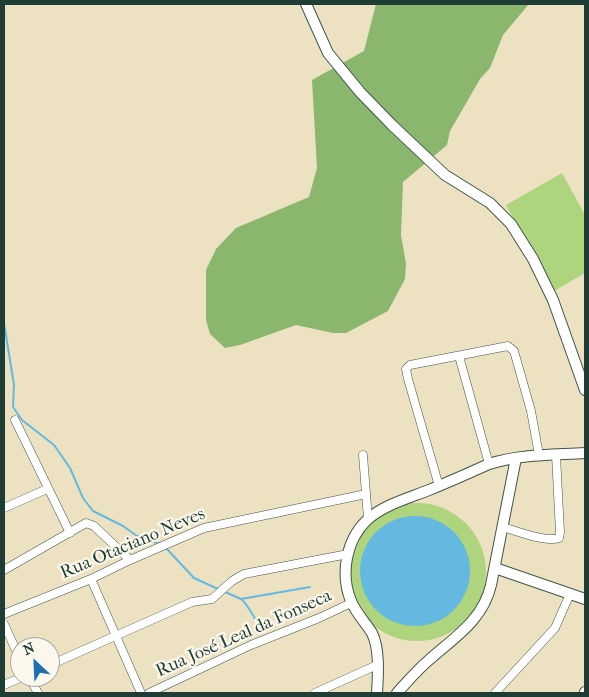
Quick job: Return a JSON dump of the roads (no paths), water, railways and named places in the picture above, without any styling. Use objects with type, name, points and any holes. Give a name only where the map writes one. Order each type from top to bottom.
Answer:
[{"type":"street","points":[[306,4],[328,53],[373,105],[414,147],[445,175],[490,202],[511,224],[533,259],[554,300],[585,390]]},
{"type":"street","points":[[439,486],[406,373],[406,369],[410,365],[508,346],[512,350],[531,411],[539,455]]},
{"type":"street","points":[[459,356],[489,464]]},
{"type":"street","points":[[15,420],[70,533]]},
{"type":"street","points":[[377,693],[376,643],[351,602],[345,576],[348,554],[353,539],[368,519],[389,506],[489,464],[539,455],[585,453]]},
{"type":"street","points":[[363,455],[368,519]]},
{"type":"street","points":[[503,527],[554,540],[559,538],[556,455]]},
{"type":"street","points":[[397,693],[427,662],[479,615],[488,597],[495,568],[516,458]]},
{"type":"street","points":[[4,508],[47,489]]},
{"type":"street","name":"Rua Otaciano Neves","points":[[4,614],[91,579],[184,536],[213,526],[366,494]]},
{"type":"street","points":[[4,570],[84,524],[91,524],[130,560]]},
{"type":"street","points":[[60,661],[192,602],[212,599],[238,577],[250,572],[348,554]]},
{"type":"street","points":[[495,568],[585,600]]},
{"type":"street","points":[[91,579],[141,693]]},
{"type":"street","points":[[495,693],[555,628],[570,594]]},
{"type":"street","name":"Rua José Leal da Fonseca","points":[[148,693],[251,645],[311,621],[351,602]]},
{"type":"street","points":[[4,624],[10,637]]},
{"type":"street","points":[[315,693],[377,666]]},
{"type":"water","points":[[415,516],[436,520],[454,532],[466,550],[470,571],[466,592],[454,610],[436,622],[415,626],[394,622],[376,610],[364,592],[360,571],[364,550],[376,532],[394,520]]},
{"type":"waterway","points":[[4,323],[14,385],[13,407],[22,420],[54,445],[70,468],[83,498],[93,511],[123,526],[137,536],[160,544]]},
{"type":"waterway","points":[[166,548],[194,578],[218,589]]},
{"type":"waterway","points":[[225,592],[241,599],[310,587]]},
{"type":"waterway","points":[[241,599],[258,623]]}]
